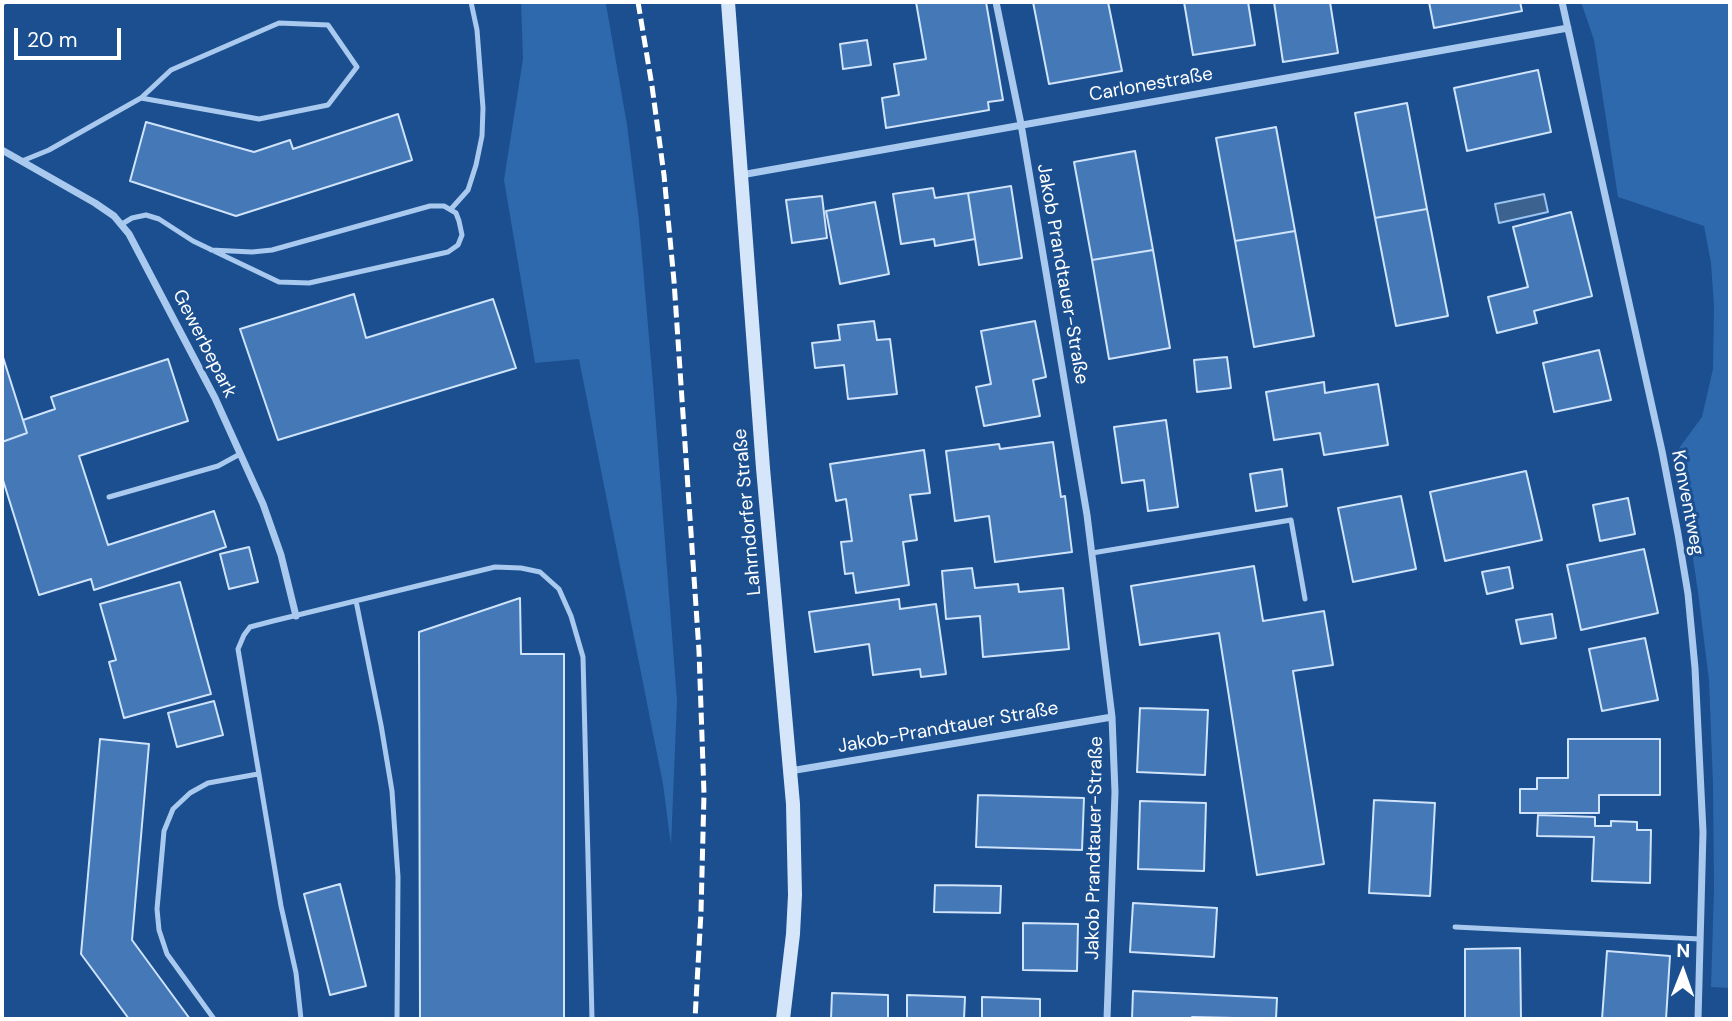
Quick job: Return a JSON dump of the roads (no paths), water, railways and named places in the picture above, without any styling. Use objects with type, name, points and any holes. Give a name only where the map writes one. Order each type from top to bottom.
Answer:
[{"type":"street","name":"Lahrndorfer Straße","points":[[727,2],[763,468],[793,804],[795,895],[783,1019]]},
{"type":"street","name":"Jakob Prandtauer-Straße","points":[[996,2],[1021,124],[1087,514],[1112,717],[1115,792],[1107,1019]]},
{"type":"street","name":"Konventweg","points":[[1562,2],[1662,451],[1688,594],[1695,668],[1703,832],[1698,1019]]},
{"type":"street","name":"Carlonestraße","points":[[740,176],[1568,28]]},
{"type":"street","name":"Gewerbepark","points":[[2,150],[95,203],[114,216],[129,234],[215,398],[263,504],[281,555],[296,616]]},
{"type":"street","name":"Jakob-Prandtauer Straße","points":[[790,771],[1112,717]]},
{"type":"lane","points":[[451,209],[468,190],[482,136],[483,108],[478,43],[471,2]]},
{"type":"lane","points":[[22,161],[49,150],[141,98],[171,70],[279,23],[328,25],[357,67],[328,105],[259,120],[141,98]]},
{"type":"lane","points":[[122,225],[132,218],[146,215],[159,219],[192,241],[211,250],[279,282],[309,283],[449,252],[458,245],[462,234],[456,213],[444,206],[430,206],[272,250],[211,250]]},
{"type":"lane","points":[[109,497],[218,466],[240,454]]},
{"type":"lane","points":[[1092,553],[1292,520],[1305,599]]},
{"type":"lane","points":[[300,1019],[296,972],[281,906],[238,649],[244,635],[250,627],[495,567],[540,572],[559,589],[571,616],[583,657],[592,1019]]},
{"type":"lane","points":[[356,601],[392,791],[398,877],[397,1019]]},
{"type":"lane","points":[[214,1019],[167,954],[159,930],[157,909],[164,831],[173,809],[190,793],[208,783],[258,774]]},
{"type":"lane","points":[[1455,927],[1700,939]]},
{"type":"railway","points":[[638,2],[664,175],[674,281],[699,651],[704,794],[695,1019]]}]
